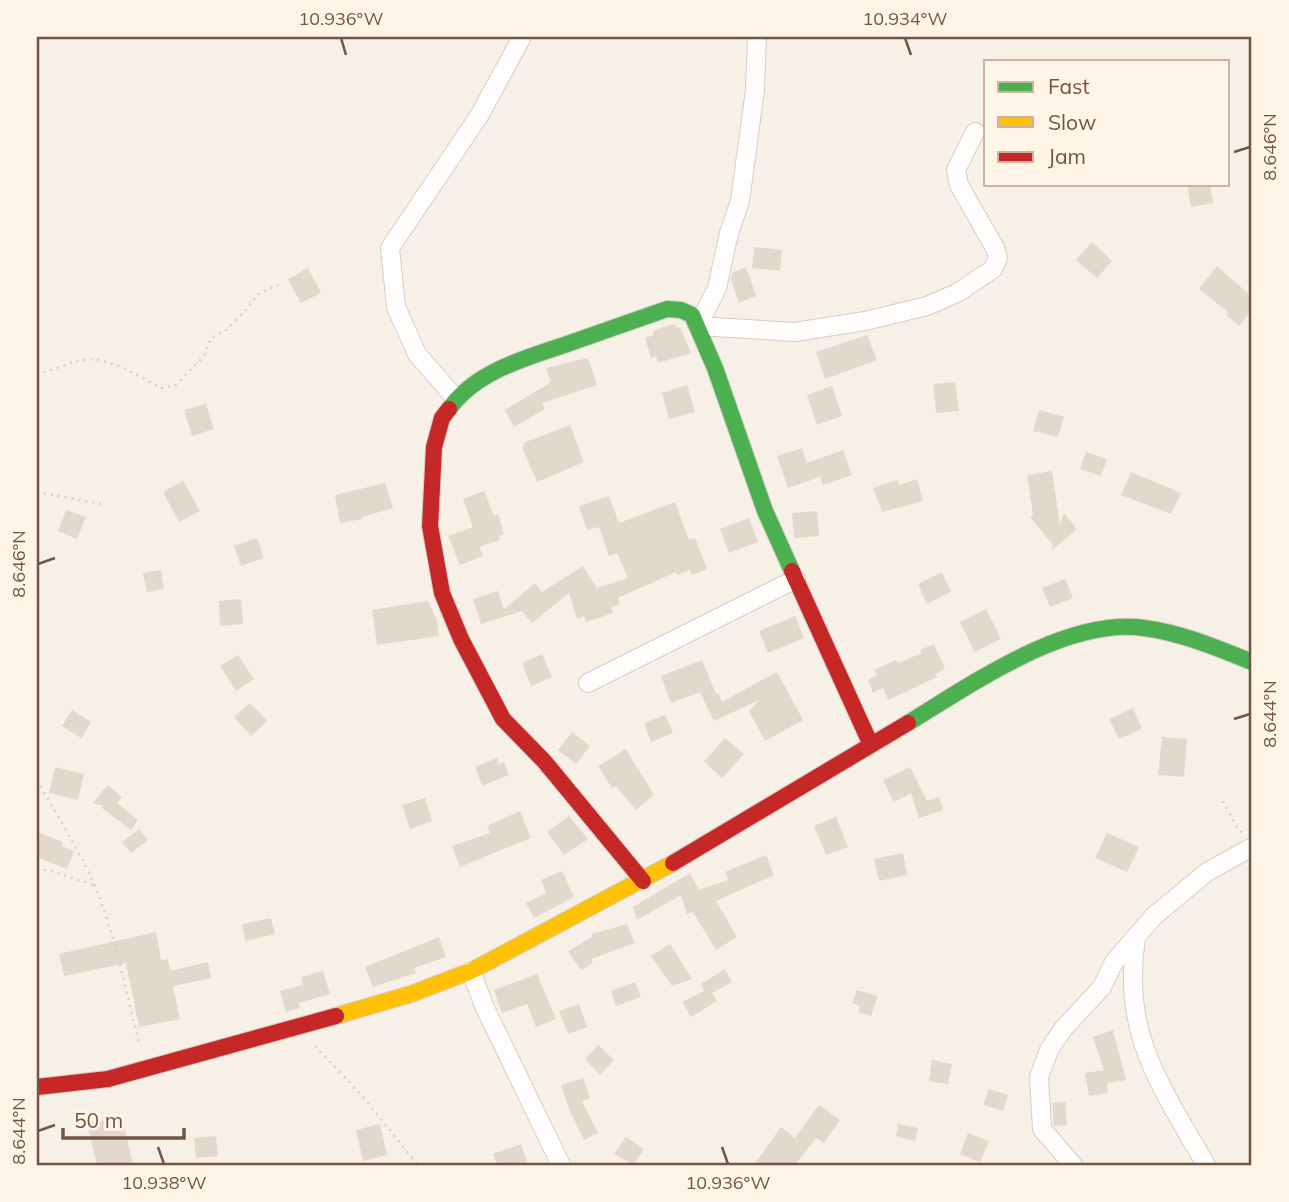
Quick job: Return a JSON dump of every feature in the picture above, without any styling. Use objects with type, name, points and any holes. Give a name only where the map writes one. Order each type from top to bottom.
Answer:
[{"type":"main road","points":[[643,881],[544,761],[503,719],[461,639],[442,593],[430,526],[434,447],[442,418],[456,399],[478,380],[505,366],[667,309],[687,311],[692,315],[715,368],[765,511],[872,745]]},
{"type":"main road","points":[[37,1087],[87,1083],[146,1069],[411,994],[471,971],[643,881],[1003,666],[1066,639],[1107,628],[1142,628],[1189,638],[1252,662]]},
{"type":"street","points":[[456,399],[417,354],[396,307],[390,248],[479,116],[522,37]]},
{"type":"street","points":[[758,37],[755,90],[740,201],[729,233],[718,288],[698,326],[795,332],[865,321],[928,306],[957,293],[993,269],[998,258],[995,248],[959,185],[956,170],[975,132]]},
{"type":"street","points":[[587,683],[796,579]]},
{"type":"street","points":[[1073,1165],[1042,1129],[1038,1077],[1049,1050],[1063,1029],[1102,988],[1114,962],[1154,916],[1249,841]]},
{"type":"street","points":[[1136,937],[1131,969],[1132,995],[1144,1052],[1206,1165]]},
{"type":"street","points":[[471,971],[485,1008],[561,1165]]},
{"type":"path","points":[[37,375],[76,361],[96,359],[121,367],[161,388],[176,385],[204,356],[211,338],[226,330],[258,294],[282,282]]},
{"type":"path","points":[[37,492],[102,504]]},
{"type":"path","points":[[37,779],[94,885],[115,947],[146,1069]]},
{"type":"path","points":[[1223,801],[1239,831],[1249,841]]},
{"type":"path","points":[[37,870],[48,870],[94,885]]},
{"type":"path","points":[[297,1028],[363,1097],[418,1165]]},
{"type":"building","points":[[1187,186],[1210,186],[1213,203],[1191,207]]},
{"type":"building","points":[[1092,242],[1112,261],[1097,278],[1076,260]]},
{"type":"building","points":[[754,247],[782,250],[780,271],[752,268]]},
{"type":"building","points":[[1217,266],[1252,297],[1252,310],[1239,326],[1226,315],[1228,312],[1199,289]]},
{"type":"building","points":[[746,267],[756,296],[739,303],[731,279],[732,273]]},
{"type":"building","points":[[308,268],[321,293],[301,303],[288,279]]},
{"type":"building","points":[[669,325],[680,327],[691,353],[658,363],[656,356],[651,358],[645,338],[654,335],[653,331]]},
{"type":"building","points":[[867,335],[877,360],[825,379],[816,352]]},
{"type":"building","points":[[588,358],[597,385],[542,403],[545,409],[514,427],[505,410],[551,382],[546,368]]},
{"type":"building","points":[[955,382],[959,411],[936,413],[933,384]]},
{"type":"building","points":[[687,385],[695,412],[669,419],[662,393]]},
{"type":"building","points":[[832,386],[842,416],[817,425],[807,395]]},
{"type":"building","points":[[206,404],[214,429],[192,436],[184,410]]},
{"type":"building","points":[[1039,410],[1064,417],[1058,437],[1033,431]]},
{"type":"building","points":[[570,425],[584,462],[537,482],[522,447],[525,446],[523,443]]},
{"type":"building","points":[[802,448],[807,463],[843,450],[852,475],[823,485],[820,477],[788,488],[777,456]]},
{"type":"building","points":[[1086,452],[1107,459],[1101,476],[1080,469]]},
{"type":"building","points":[[1052,471],[1060,525],[1064,513],[1077,529],[1051,551],[1053,545],[1030,517],[1033,514],[1027,475]]},
{"type":"building","points":[[1131,472],[1181,493],[1171,514],[1121,495]]},
{"type":"building","points":[[917,479],[923,501],[882,512],[873,488],[897,480],[899,485]]},
{"type":"building","points":[[183,481],[200,511],[179,522],[163,492]]},
{"type":"building","points":[[385,483],[393,508],[362,519],[340,523],[335,495]]},
{"type":"building","points":[[484,491],[494,516],[498,514],[504,534],[499,536],[500,540],[479,547],[483,556],[460,565],[448,536],[473,527],[463,499]]},
{"type":"building","points":[[609,496],[619,523],[675,502],[689,540],[695,538],[707,569],[692,575],[690,570],[677,575],[676,572],[618,598],[620,605],[611,607],[613,613],[586,622],[584,616],[577,619],[569,593],[532,623],[522,611],[481,624],[473,599],[498,591],[504,609],[535,583],[542,592],[583,566],[597,588],[628,578],[617,553],[609,556],[599,527],[587,530],[579,506]]},
{"type":"building","points":[[66,510],[86,517],[77,539],[58,531]]},
{"type":"building","points":[[817,511],[819,536],[794,538],[792,513]]},
{"type":"building","points":[[749,518],[758,542],[729,553],[720,529]]},
{"type":"building","points":[[257,538],[264,558],[241,566],[234,546]]},
{"type":"building","points":[[161,570],[164,589],[147,592],[143,573]]},
{"type":"building","points":[[942,572],[951,592],[927,604],[918,584]]},
{"type":"building","points":[[1065,579],[1073,598],[1050,607],[1042,588]]},
{"type":"building","points":[[241,599],[243,624],[220,626],[219,601]]},
{"type":"building","points":[[428,601],[437,621],[439,636],[377,645],[372,610]]},
{"type":"building","points":[[986,609],[1001,639],[975,652],[960,622]]},
{"type":"building","points":[[795,616],[804,638],[768,653],[759,631]]},
{"type":"building","points":[[934,644],[945,669],[935,674],[937,677],[888,700],[883,688],[873,693],[868,680],[877,675],[874,670],[922,653],[920,650]]},
{"type":"building","points":[[542,654],[552,677],[531,686],[522,663]]},
{"type":"building","points":[[238,655],[254,679],[236,691],[220,666]]},
{"type":"building","points":[[702,660],[722,702],[777,672],[803,720],[765,741],[749,711],[759,700],[714,721],[700,692],[671,703],[661,676]]},
{"type":"building","points":[[250,703],[267,721],[251,736],[234,717]]},
{"type":"building","points":[[1133,708],[1142,729],[1119,739],[1109,719]]},
{"type":"building","points":[[72,710],[91,722],[81,738],[62,726]]},
{"type":"building","points":[[665,715],[673,733],[651,742],[644,723]]},
{"type":"building","points":[[572,732],[590,746],[576,764],[558,750]]},
{"type":"building","points":[[1162,737],[1187,739],[1184,777],[1158,775]]},
{"type":"building","points":[[725,738],[744,754],[722,778],[704,761]]},
{"type":"building","points":[[626,749],[654,795],[636,810],[616,786],[612,788],[598,766]]},
{"type":"building","points":[[497,758],[499,764],[504,762],[509,775],[482,786],[475,767]]},
{"type":"building","points":[[55,767],[84,774],[78,800],[49,793]]},
{"type":"building","points":[[910,767],[927,801],[939,797],[943,810],[919,818],[911,793],[894,802],[883,780]]},
{"type":"building","points":[[108,785],[122,797],[117,803],[138,820],[131,830],[102,808],[104,806],[93,803]]},
{"type":"building","points":[[425,798],[432,821],[410,829],[402,805]]},
{"type":"building","points":[[520,811],[531,838],[460,867],[452,846],[490,833],[487,826]]},
{"type":"building","points":[[569,816],[588,839],[564,855],[547,832]]},
{"type":"building","points":[[836,817],[848,847],[826,855],[814,826]]},
{"type":"building","points":[[139,829],[148,840],[131,853],[122,842]]},
{"type":"building","points":[[37,832],[63,842],[62,847],[74,851],[67,869],[37,857]]},
{"type":"building","points":[[1107,833],[1139,847],[1127,872],[1095,858]]},
{"type":"building","points":[[903,853],[907,875],[879,881],[874,859]]},
{"type":"building","points":[[766,855],[774,875],[716,901],[737,937],[716,950],[693,912],[687,914],[681,895],[637,920],[633,907],[690,873],[699,890],[728,880],[725,872]]},
{"type":"building","points":[[562,871],[574,897],[534,918],[526,903],[546,893],[541,880]]},
{"type":"building","points":[[271,918],[275,934],[245,941],[242,924]]},
{"type":"building","points":[[627,924],[635,943],[591,959],[593,963],[581,970],[568,951],[592,937],[592,934]]},
{"type":"building","points":[[156,932],[161,960],[168,959],[170,971],[208,962],[211,978],[173,986],[180,1019],[139,1027],[126,963],[64,976],[59,954]]},
{"type":"building","points":[[439,937],[446,957],[414,968],[416,973],[373,987],[365,967]]},
{"type":"building","points":[[670,944],[692,979],[672,986],[651,956]]},
{"type":"building","points":[[725,969],[732,982],[712,993],[717,1001],[691,1017],[682,1002],[704,991],[701,984]]},
{"type":"building","points":[[323,971],[330,994],[298,1003],[300,1008],[286,1012],[280,991],[303,985],[301,977]]},
{"type":"building","points":[[537,974],[556,1019],[536,1027],[527,1004],[502,1013],[494,990]]},
{"type":"building","points":[[635,982],[641,997],[616,1006],[611,991]]},
{"type":"building","points":[[857,990],[878,996],[871,1016],[858,1012],[860,1006],[852,1003]]},
{"type":"building","points":[[579,1004],[587,1027],[568,1034],[559,1011]]},
{"type":"building","points":[[1113,1030],[1126,1080],[1107,1083],[1108,1093],[1089,1096],[1085,1073],[1104,1070],[1093,1037]]},
{"type":"building","points":[[598,1045],[614,1060],[600,1074],[585,1059]]},
{"type":"building","points":[[932,1060],[952,1064],[948,1084],[929,1081]]},
{"type":"building","points":[[583,1078],[590,1098],[582,1101],[598,1133],[584,1140],[561,1085]]},
{"type":"building","points":[[989,1089],[1008,1095],[1003,1111],[983,1105]]},
{"type":"building","points":[[1065,1102],[1067,1125],[1054,1126],[1052,1103]]},
{"type":"building","points":[[819,1105],[840,1120],[824,1143],[816,1138],[795,1165],[754,1165],[781,1127],[795,1138]]},
{"type":"building","points":[[122,1116],[133,1165],[97,1165],[87,1124]]},
{"type":"building","points":[[380,1124],[387,1155],[363,1161],[356,1130]]},
{"type":"building","points":[[898,1124],[918,1128],[915,1141],[896,1136]]},
{"type":"building","points":[[968,1133],[989,1141],[980,1162],[960,1154]]},
{"type":"building","points":[[216,1136],[218,1156],[196,1158],[194,1138]]},
{"type":"building","points":[[626,1137],[644,1149],[633,1165],[614,1154]]},
{"type":"building","points":[[521,1144],[528,1165],[497,1165],[493,1154]]},
{"type":"traffic: fast","points":[[449,409],[474,384],[520,360],[667,309],[681,310],[692,315],[715,368],[765,511],[792,571]]},
{"type":"traffic: fast","points":[[908,723],[1021,657],[1052,643],[1114,627],[1172,633],[1252,662]]},
{"type":"traffic: slow","points":[[336,1016],[411,994],[471,971],[673,863]]},
{"type":"traffic: jam","points":[[449,409],[442,418],[434,447],[430,526],[442,593],[461,639],[503,719],[544,761],[643,881]]},
{"type":"traffic: jam","points":[[792,571],[871,745]]},
{"type":"traffic: jam","points":[[673,863],[908,723]]},
{"type":"traffic: jam","points":[[37,1087],[108,1079],[336,1016]]}]
